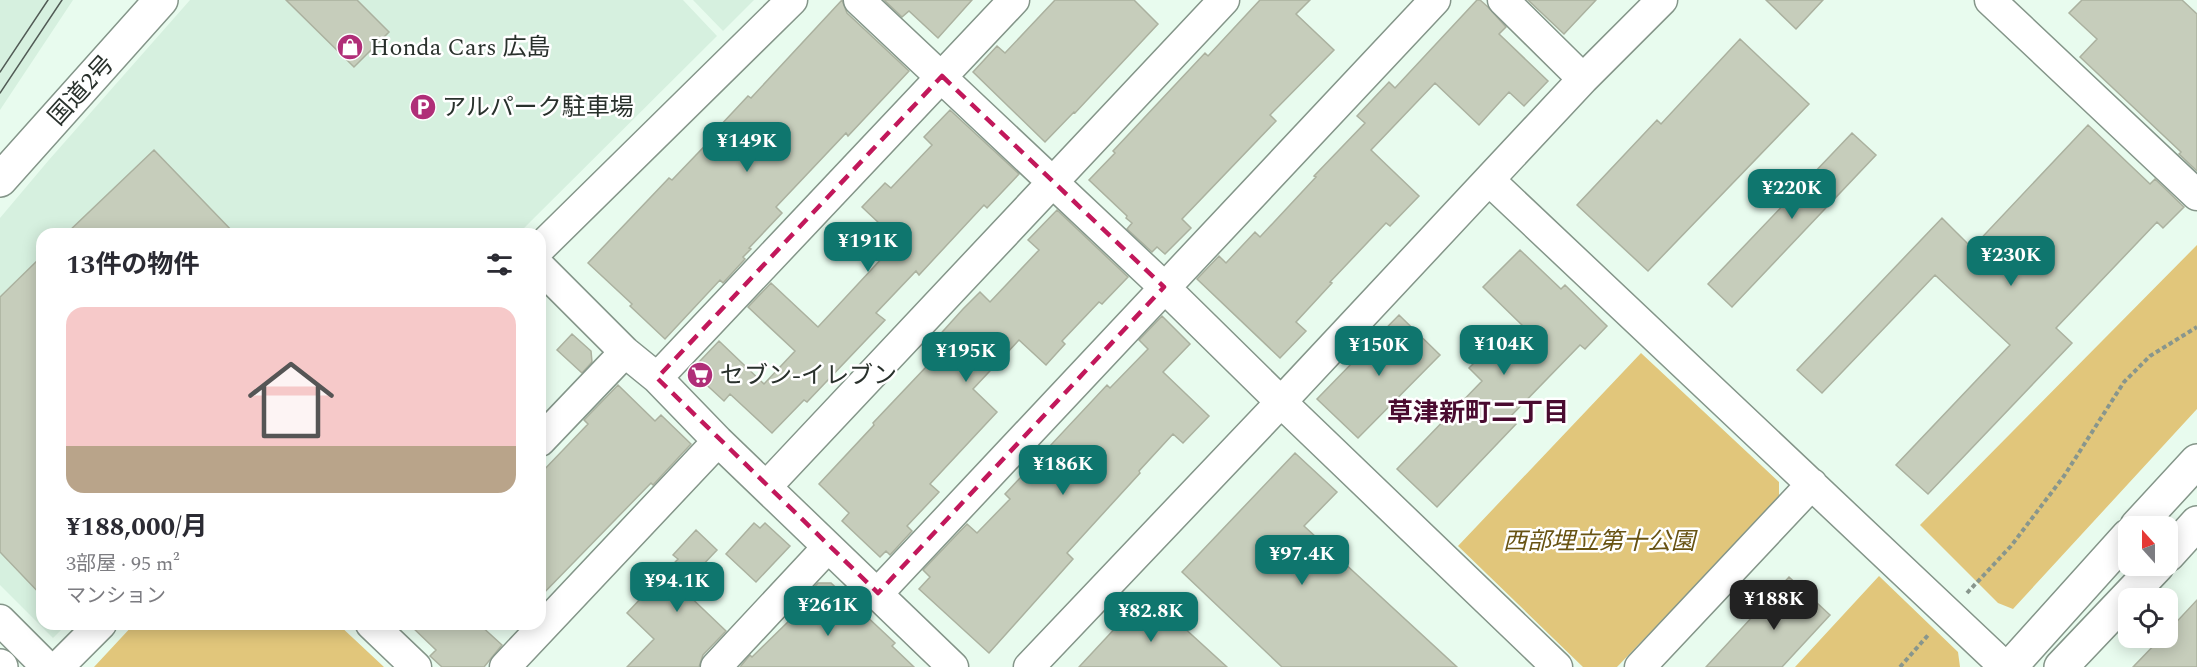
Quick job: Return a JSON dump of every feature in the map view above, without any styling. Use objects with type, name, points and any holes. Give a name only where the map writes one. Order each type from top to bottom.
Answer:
[{"type":"main road","name":"国道2号","points":[[0,180],[161,0]]},
{"type":"main road","points":[[2146,516],[2197,461]]},
{"type":"main road","points":[[2178,544],[2197,523]]},
{"type":"main road","points":[[2010,667],[2118,547]]},
{"type":"main road","points":[[2061,667],[2147,576]]},
{"type":"street","points":[[546,242],[792,0]]},
{"type":"street","points":[[859,0],[1164,287],[1557,667]]},
{"type":"street","points":[[657,378],[1014,0]]},
{"type":"street","points":[[766,487],[1224,0]]},
{"type":"street","points":[[878,593],[1434,0]]},
{"type":"street","points":[[1503,0],[1583,79]]},
{"type":"street","points":[[1029,667],[1583,79],[1662,0]]},
{"type":"street","points":[[1990,0],[2197,195]]},
{"type":"street","points":[[1489,180],[2005,667]]},
{"type":"street","points":[[546,273],[625,352],[657,378],[718,441],[953,667]]},
{"type":"street","points":[[546,435],[625,352]]},
{"type":"street","points":[[546,623],[718,441]]},
{"type":"street","points":[[1640,667],[1812,484]]},
{"type":"street","points":[[716,667],[828,548]]},
{"type":"street","points":[[0,620],[47,667]]},
{"type":"street","points":[[58,667],[95,630]]},
{"type":"street","points":[[377,630],[416,667]]},
{"type":"street","points":[[505,667],[540,630]]},
{"type":"path","points":[[1967,592],[2011,546],[2064,476],[2124,382],[2150,356],[2197,327]]},
{"type":"path","points":[[1900,667],[1930,633]]},
{"type":"highlighted area","points":[[942,76],[1164,287],[878,593],[657,378]]},
{"type":"shaded area","points":[[0,0],[73,0],[0,110]]},
{"type":"shaded area","name":"アルパーク駐車場","points":[[190,0],[683,0],[717,36],[524,228],[36,228],[36,621],[0,585],[0,218]]},
{"type":"shaded area","points":[[693,0],[754,0],[723,31]]},
{"type":"shaded area","name":"アルパーク駐車場","points":[[45,630],[61,630],[53,638]]},
{"type":"green space","points":[[2197,245],[2197,409],[2013,609],[1998,603],[1920,525]]},
{"type":"green space","name":"西部埋立第十公園","points":[[1641,353],[1779,482],[1779,499],[1617,667],[1583,667],[1458,546]]},
{"type":"green space","points":[[1879,576],[1958,652],[1960,667],[1795,667]]},
{"type":"green space","points":[[128,630],[344,630],[384,667],[94,667]]},
{"type":"building","points":[[286,0],[357,0],[389,32],[354,67]]},
{"type":"building","points":[[842,0],[847,13],[909,71],[848,136],[846,133],[776,207],[782,213],[749,248],[751,249],[743,257],[745,259],[723,283],[720,280],[665,339],[588,263],[669,178],[672,180],[720,130],[718,128],[748,96],[751,98]]},
{"type":"building","points":[[884,0],[972,0],[938,38],[909,11],[902,17]]},
{"type":"building","points":[[1055,0],[1134,0],[1158,24],[1045,142],[973,72],[997,46],[1005,53]]},
{"type":"building","points":[[1260,0],[1310,0],[1296,14],[1334,50],[1270,115],[1276,121],[1182,219],[1191,228],[1165,254],[1157,247],[1152,252],[1127,229],[1132,223],[1126,218],[1127,216],[1089,180],[1115,153],[1113,151],[1205,53],[1208,56]]},
{"type":"building","points":[[1477,0],[1488,7],[1506,27],[1499,34],[1548,81],[1524,106],[1509,92],[1479,125],[1435,83],[1371,150],[1419,196],[1390,226],[1386,223],[1330,282],[1332,283],[1296,322],[1306,331],[1280,358],[1197,279],[1219,256],[1226,263],[1255,232],[1260,237],[1365,123],[1357,116],[1389,82],[1395,88]]},
{"type":"building","points":[[1528,0],[1596,0],[1564,34]]},
{"type":"building","points":[[1766,0],[1823,0],[1796,29]]},
{"type":"building","points":[[2082,0],[2182,0],[2197,14],[2197,171],[2179,154],[2181,152],[2080,57],[2097,39],[2069,13]]},
{"type":"building","points":[[1740,39],[1809,104],[1648,271],[1577,205],[1657,120],[1661,124]]},
{"type":"building","points":[[950,110],[1019,174],[987,208],[984,205],[919,275],[916,271],[876,313],[885,320],[807,402],[804,400],[772,433],[730,394],[724,401],[697,376],[699,362],[719,341],[764,384],[795,351],[748,307],[771,283],[818,327],[898,241],[862,207],[885,183],[891,188],[932,145],[924,137]]},
{"type":"building","points":[[2088,125],[2150,184],[2155,179],[2184,207],[2163,228],[2157,222],[2056,328],[2072,343],[1928,494],[1896,465],[2010,345],[1935,275],[1822,393],[1797,370],[1942,218],[1972,248]]},
{"type":"building","points":[[1852,133],[1876,155],[1732,307],[1708,284]]},
{"type":"building","points":[[154,150],[229,228],[72,228]]},
{"type":"building","points":[[1057,210],[1128,277],[1102,304],[1099,302],[1062,341],[1065,344],[1046,365],[1019,340],[973,389],[997,412],[930,484],[939,492],[907,526],[912,531],[890,555],[886,551],[880,557],[842,521],[849,513],[819,484],[944,348],[935,340],[963,309],[980,292],[990,302],[1039,250],[1028,240]]},
{"type":"building","points":[[1520,250],[1561,289],[1565,285],[1607,326],[1585,349],[1580,345],[1509,418],[1516,424],[1437,507],[1397,469],[1482,381],[1469,368],[1485,352],[1493,359],[1524,327],[1483,287]]},
{"type":"building","points":[[36,262],[36,590],[0,552],[0,297]]},
{"type":"building","points":[[1399,315],[1440,355],[1358,438],[1317,399]]},
{"type":"building","points":[[1162,316],[1190,344],[1163,372],[1209,416],[1183,443],[1173,434],[1067,553],[1073,559],[989,653],[919,589],[930,577],[923,570],[967,524],[977,533],[1010,499],[1005,494],[1107,385],[1110,388],[1148,349],[1139,340]]},
{"type":"building","points":[[572,334],[591,351],[592,362],[582,373],[557,350]]},
{"type":"building","points":[[618,385],[655,421],[661,415],[691,444],[546,591],[546,468],[588,424],[584,420]]},
{"type":"building","points":[[1295,453],[1337,492],[1304,526],[1457,667],[1282,667],[1182,572]]},
{"type":"building","points":[[754,523],[760,528],[765,523],[790,546],[756,582],[726,554]]},
{"type":"building","points":[[696,530],[717,550],[681,588],[726,631],[703,655],[699,667],[627,667],[654,639],[627,613],[678,559],[673,555]]},
{"type":"building","points":[[1789,577],[1830,615],[1782,667],[1706,667]]},
{"type":"building","points":[[818,583],[831,583],[895,643],[892,646],[914,667],[740,667],[750,655],[752,657],[797,613],[793,610]]},
{"type":"building","points":[[1147,594],[1227,667],[1079,667]]},
{"type":"building","points":[[2197,600],[2197,667],[2133,667],[2151,648],[2178,648],[2178,620]]},
{"type":"building","points":[[415,630],[486,630],[502,645],[484,667],[442,667],[430,656],[436,650]]},
{"type":"tram line","points":[[0,72],[48,0]]},
{"type":"tram line","points":[[0,93],[62,0]]},
{"type":"place","name":"Honda Cars 広島","points":[[350,47]]},
{"type":"place","name":"アルパーク駐車場","points":[[423,107]]},
{"type":"place","name":"セブン-イレブン","points":[[700,375]]},
{"type":"district","name":"草津新町二丁目","points":[[1478,412]]}]
